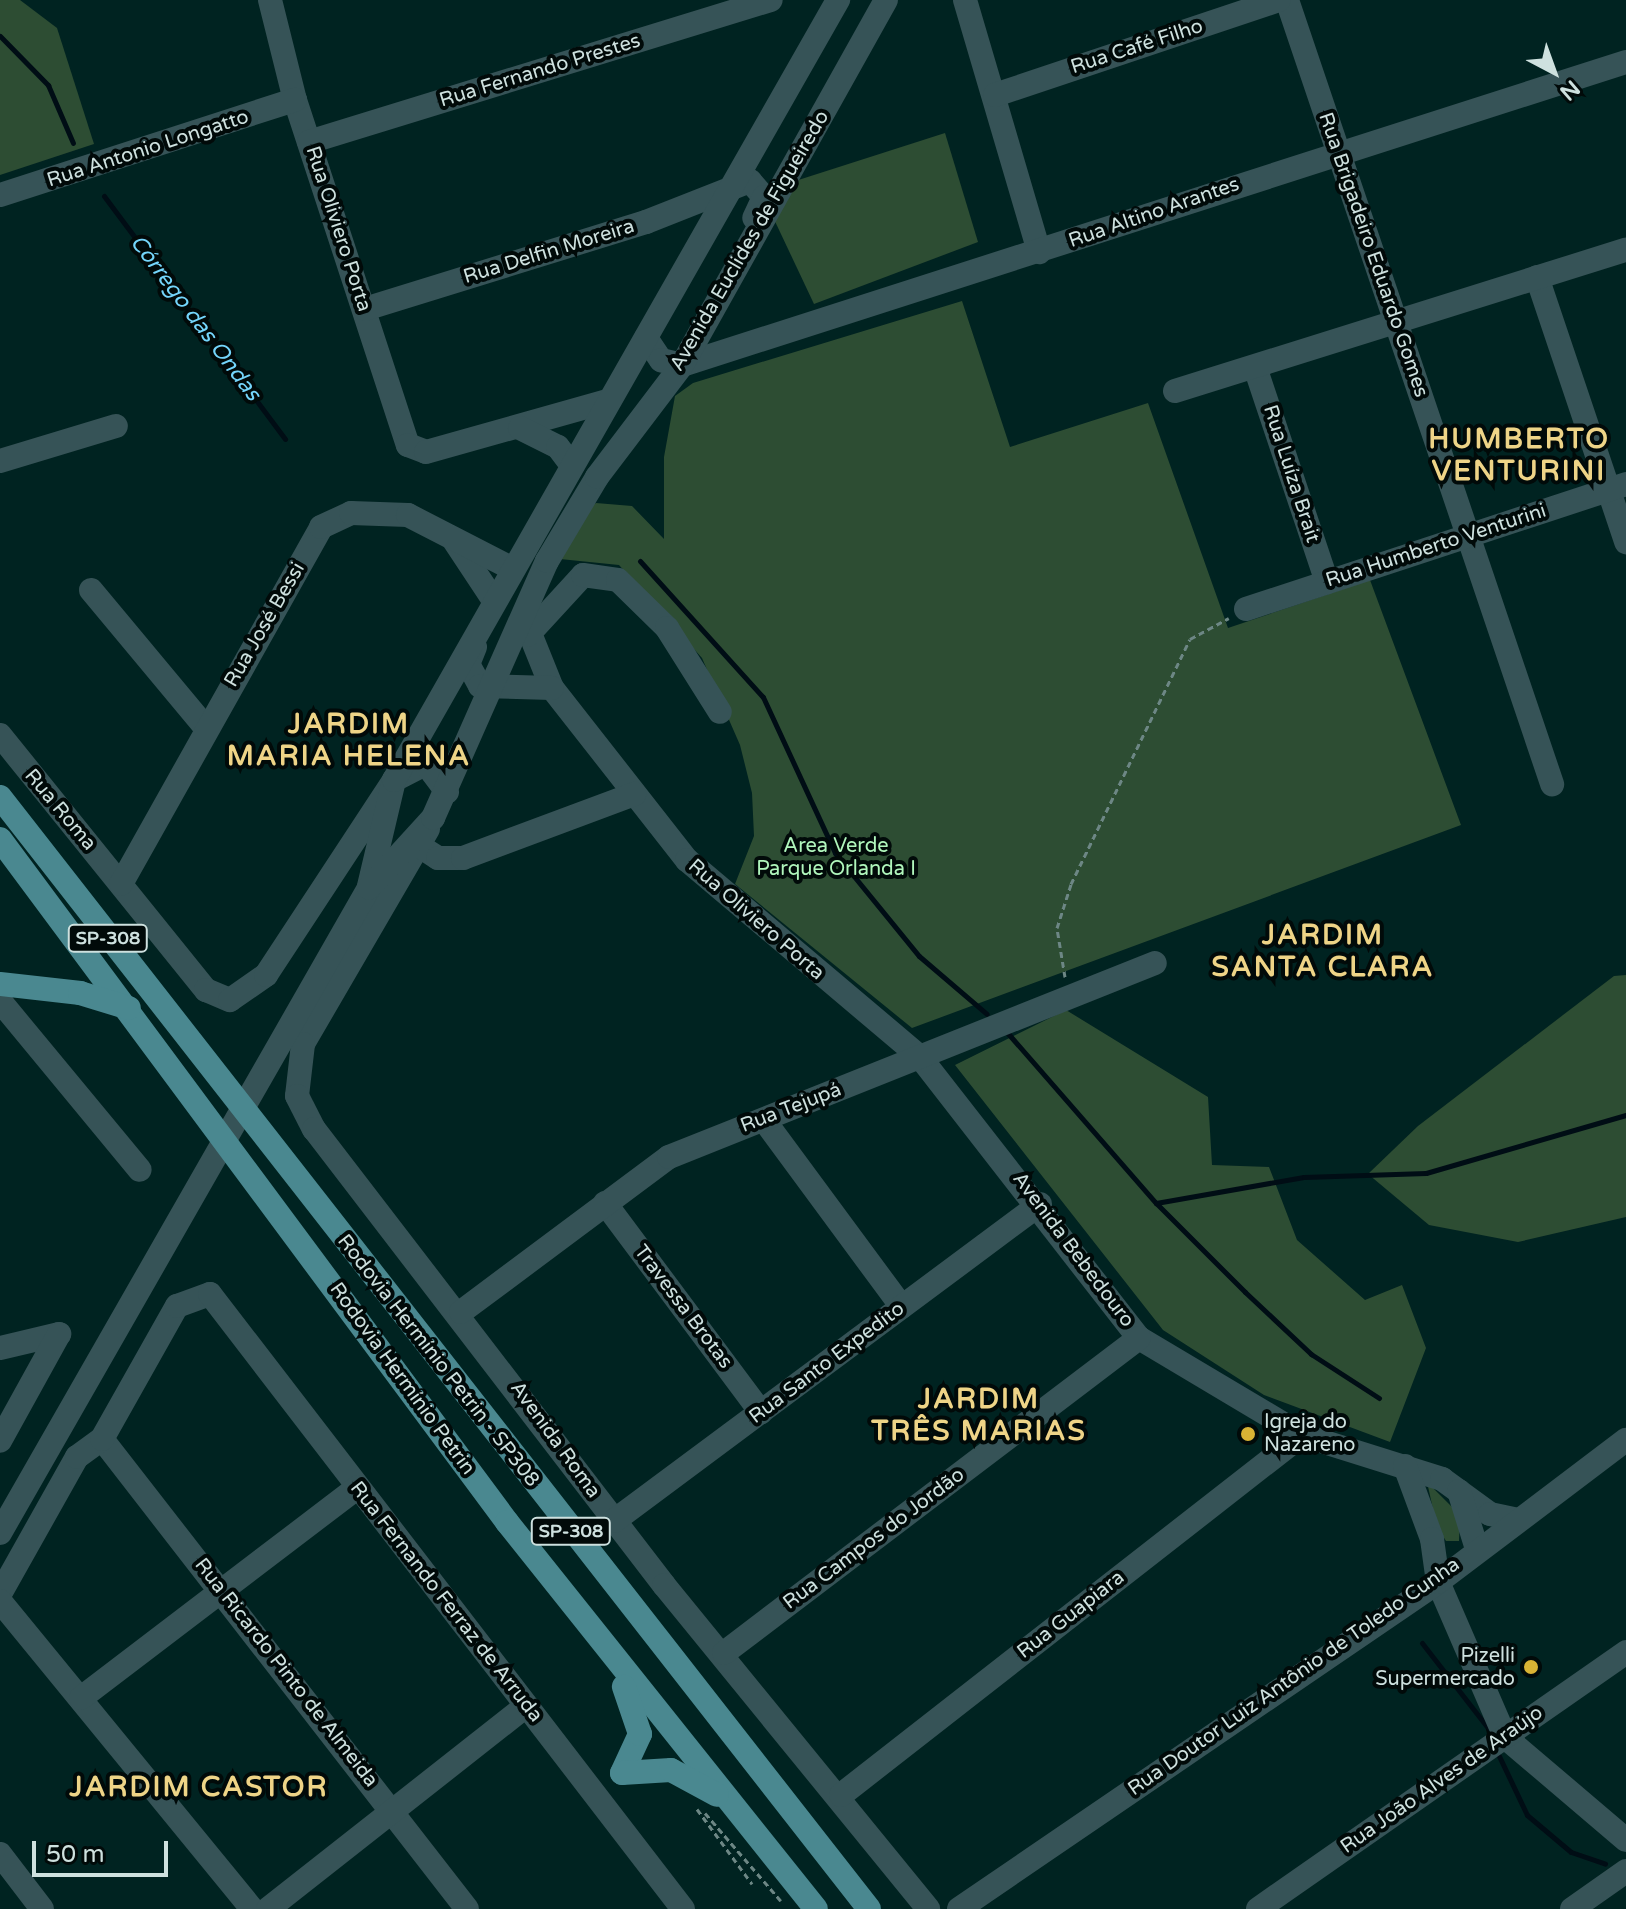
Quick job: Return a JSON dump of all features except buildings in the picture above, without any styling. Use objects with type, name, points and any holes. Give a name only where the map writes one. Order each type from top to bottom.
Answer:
[{"type":"main road","name":"Rodovia Hermínio Petrin - SP308","points":[[0,797],[274,1152],[869,1909]]},
{"type":"main road","name":"Rodovia Hermínio Petrin","points":[[0,839],[129,1008],[194,1103],[253,1176],[591,1629],[816,1909]]},
{"type":"main road","points":[[0,984],[80,993],[129,1008]]},
{"type":"main road","points":[[591,1629],[639,1718],[636,1750],[622,1773]]},
{"type":"main road","points":[[622,1773],[671,1770],[730,1803]]},
{"type":"street","name":"Rua Oliviero Porta","points":[[270,0],[295,100],[416,453],[520,428]]},
{"type":"street","name":"Rua Fernando Prestes","points":[[309,142],[771,0]]},
{"type":"street","name":"Avenida Euclides de Figueiredo","points":[[121,884],[206,990],[241,997],[266,975],[394,780],[570,463],[646,338],[838,0]]},
{"type":"street","name":"Avenida Euclides de Figueiredo","points":[[295,1071],[303,1044],[421,847],[527,628],[547,561],[597,477],[682,365],[886,0]]},
{"type":"street","points":[[965,0],[1039,252]]},
{"type":"street","name":"Rua Café Filho","points":[[995,95],[1279,0]]},
{"type":"street","name":"Rua Brigadeiro Eduardo Gomes","points":[[1287,0],[1552,784]]},
{"type":"street","name":"Rua Altino Arantes","points":[[682,365],[1039,252],[1338,151],[1626,62]]},
{"type":"street","name":"Rua Antonio Longatto","points":[[0,195],[295,100]]},
{"type":"street","points":[[724,293],[764,197],[750,181],[731,188]]},
{"type":"street","name":"Rua Delfin Moreira","points":[[365,309],[731,188]]},
{"type":"street","points":[[1175,391],[1626,250]]},
{"type":"street","points":[[1537,277],[1617,487],[1626,542]]},
{"type":"street","points":[[646,338],[661,360],[682,365]]},
{"type":"street","name":"Rua Luíza Brait","points":[[1255,367],[1327,582]]},
{"type":"street","points":[[520,428],[607,401]]},
{"type":"street","points":[[0,461],[116,426]]},
{"type":"street","points":[[520,428],[558,447],[570,463]]},
{"type":"street","name":"Rua Humberto Venturini","points":[[1246,609],[1617,487]]},
{"type":"street","name":"Rua José Bessi","points":[[121,884],[205,727],[321,527],[351,513],[387,512],[449,533],[511,568]]},
{"type":"street","points":[[449,533],[494,601]]},
{"type":"street","points":[[527,628],[583,575],[618,580],[667,628],[720,712]]},
{"type":"street","points":[[91,590],[205,727]]},
{"type":"street","points":[[480,628],[470,674],[495,690],[552,688]]},
{"type":"street","name":"Rua Oliviero Porta","points":[[527,628],[552,688],[687,860],[754,924],[920,1057]]},
{"type":"street","name":"Rua Roma","points":[[0,735],[121,884]]},
{"type":"street","points":[[394,780],[426,764],[447,792]]},
{"type":"street","name":"Avenida Euclides de Figueiredo","points":[[369,888],[394,780]]},
{"type":"street","points":[[421,847],[438,858],[463,858],[634,794]]},
{"type":"street","name":"Avenida Euclides de Figueiredo","points":[[369,888],[433,818]]},
{"type":"street","points":[[0,1533],[369,888]]},
{"type":"street","name":"Rua Tejupá","points":[[461,1312],[669,1157],[1155,963]]},
{"type":"street","points":[[0,1001],[140,1170]]},
{"type":"street","name":"Avenida Bebedouro","points":[[920,1057],[1040,1204],[1139,1338],[1302,1435],[1405,1466],[1459,1491],[1490,1514],[1518,1520]]},
{"type":"street","name":"Avenida Roma","points":[[295,1071],[314,1129],[461,1312],[614,1521],[841,1795],[928,1909]]},
{"type":"street","points":[[764,1120],[902,1307]]},
{"type":"street","name":"Travessa Brotas","points":[[605,1203],[761,1412]]},
{"type":"street","name":"Rua Santo Expedito","points":[[614,1521],[1040,1204]]},
{"type":"street","name":"Rua Fernando Ferraz de Arruda","points":[[102,1439],[177,1306],[210,1294],[683,1909]]},
{"type":"street","points":[[0,1348],[59,1334],[0,1441]]},
{"type":"street","name":"Rua Campos do Jordão","points":[[724,1653],[1139,1338]]},
{"type":"street","name":"Rua Guapiara","points":[[841,1795],[1302,1435]]},
{"type":"street","points":[[0,1594],[77,1457],[102,1439]]},
{"type":"street","name":"Rua Ricardo Pinto de Almeida","points":[[102,1439],[467,1909]]},
{"type":"street","name":"Rua Doutor Luiz Antônio de Toledo Cunha","points":[[959,1909],[1438,1582],[1477,1549],[1626,1440]]},
{"type":"street","points":[[1405,1466],[1432,1539],[1438,1582],[1505,1737],[1626,1840]]},
{"type":"street","points":[[81,1698],[358,1487]]},
{"type":"street","points":[[1459,1491],[1477,1549]]},
{"type":"street","points":[[0,1601],[252,1909]]},
{"type":"street","name":"Rua João Alves de Araújo","points":[[1258,1909],[1626,1652]]},
{"type":"street","points":[[268,1909],[526,1706]]},
{"type":"street","points":[[593,1792],[622,1773]]},
{"type":"street","points":[[0,1854],[42,1909]]},
{"type":"street","points":[[1572,1909],[1626,1871]]},
{"type":"path","points":[[1067,997],[1057,928],[1071,884],[1190,639],[1246,609]]},
{"type":"green space","points":[[0,0],[20,0],[57,28],[94,144],[0,175]]},
{"type":"green space","points":[[945,133],[978,242],[814,304],[772,215],[789,183]]},
{"type":"green space","name":"Area Verde Parque Orlanda I","points":[[962,301],[1010,447],[1148,403],[1228,628],[1370,580],[1461,825],[912,1028],[735,884],[754,836],[752,793],[740,745],[702,658],[619,565],[560,559],[571,520],[596,503],[632,506],[664,539],[664,457],[675,396],[693,383]]},
{"type":"green space","points":[[1626,975],[1626,1217],[1518,1242],[1429,1225],[1368,1174],[1418,1126],[1614,976]]},
{"type":"green space","points":[[1066,1010],[1208,1097],[1212,1165],[1269,1167],[1297,1240],[1365,1300],[1402,1285],[1426,1348],[1390,1442],[1264,1395],[1163,1330],[955,1065]]},
{"type":"green space","points":[[1427,1482],[1460,1515],[1459,1541],[1446,1541],[1437,1527]]},
{"type":"waterway","name":"Córrego das Ondas","points":[[0,36],[48,85],[73,143]]},
{"type":"waterway","name":"Córrego das Ondas","points":[[104,196],[285,439]]},
{"type":"waterway","points":[[640,561],[763,697],[835,853],[919,956],[987,1014]]},
{"type":"waterway","points":[[1005,1030],[1156,1203],[1245,1292],[1311,1354],[1379,1398]]},
{"type":"waterway","points":[[1156,1203],[1304,1177],[1426,1173],[1626,1115]]},
{"type":"waterway","points":[[1422,1643],[1488,1728]]},
{"type":"waterway","points":[[1499,1756],[1527,1815],[1571,1852],[1605,1864]]},
{"type":"place","name":"Igreja do Nazareno","points":[[1248,1434]]},
{"type":"place","name":"Pizelli Supermercado","points":[[1531,1667]]},
{"type":"district","name":"HUMBERTO VENTURINI","points":[[1519,455]]},
{"type":"district","name":"JARDIM MARIA HELENA","points":[[349,740]]},
{"type":"district","name":"JARDIM SANTA CLARA","points":[[1323,951]]},
{"type":"district","name":"JARDIM TRÊS MARIAS","points":[[979,1415]]},
{"type":"district","name":"JARDIM CASTOR","points":[[199,1787]]}]
